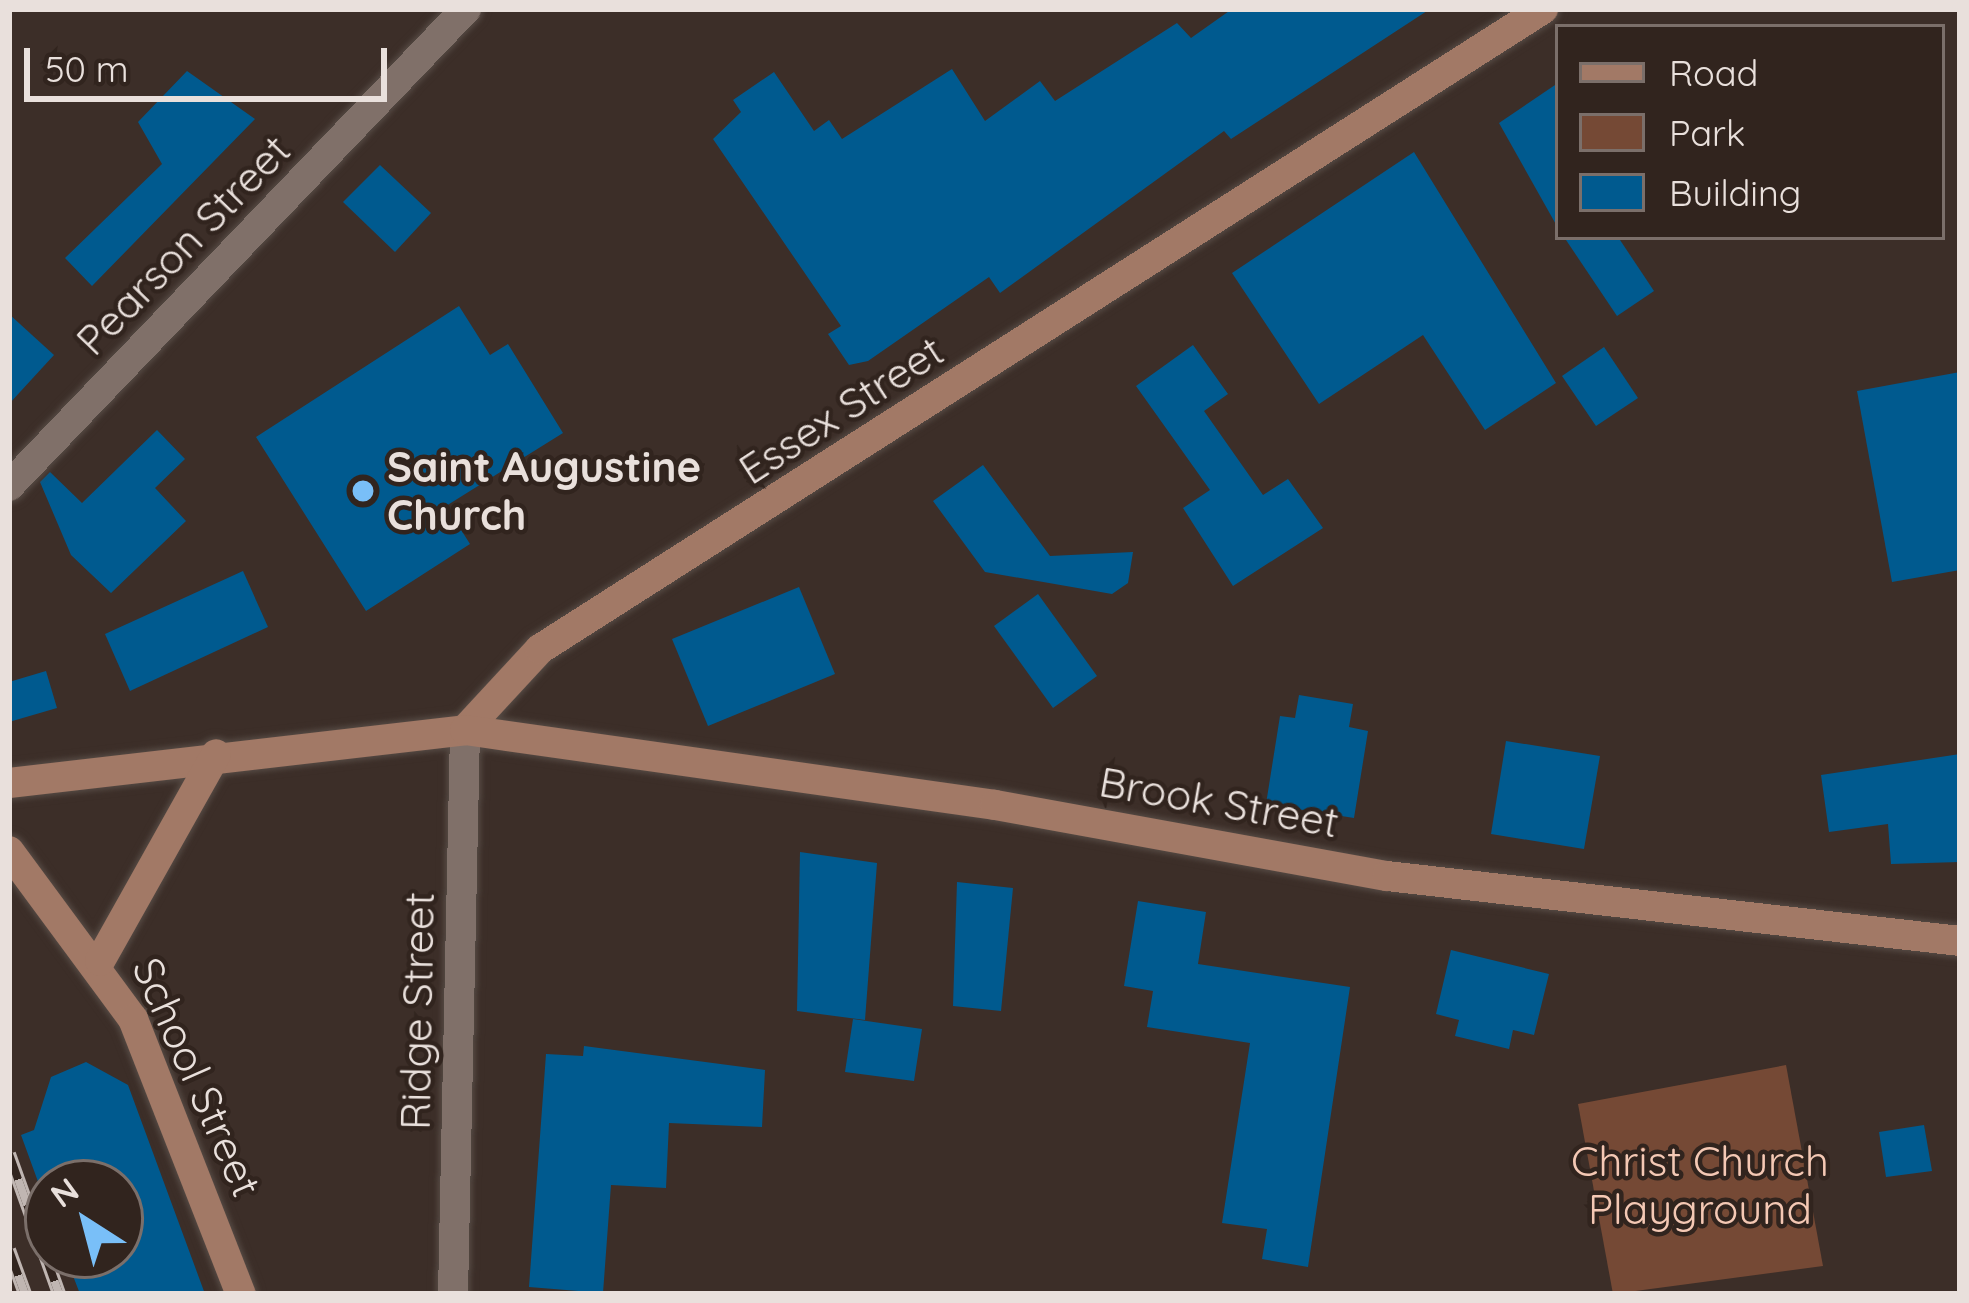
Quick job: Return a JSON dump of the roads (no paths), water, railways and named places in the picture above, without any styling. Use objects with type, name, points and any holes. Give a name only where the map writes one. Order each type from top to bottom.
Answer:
[{"type":"main road","name":"Essex Street","points":[[465,730],[539,650],[1543,9]]},
{"type":"main road","points":[[9,783],[216,754],[465,730]]},
{"type":"main road","name":"Brook Street","points":[[465,730],[976,802],[1410,879],[1960,940]]},
{"type":"main road","points":[[100,961],[216,754]]},
{"type":"main road","name":"School Street","points":[[9,851],[100,961],[241,1294]]},
{"type":"street","name":"Pearson Street","points":[[9,486],[466,9]]},
{"type":"street","name":"Ridge Street","points":[[453,1294],[465,730]]},
{"type":"railway","points":[[9,1154],[59,1294]]},
{"type":"railway","points":[[9,1250],[25,1294]]},
{"type":"place","name":"Saint Augustine Church","points":[[363,491]]},
{"type":"park label","name":"Christ Church Playground","points":[[1700,1185]]}]
